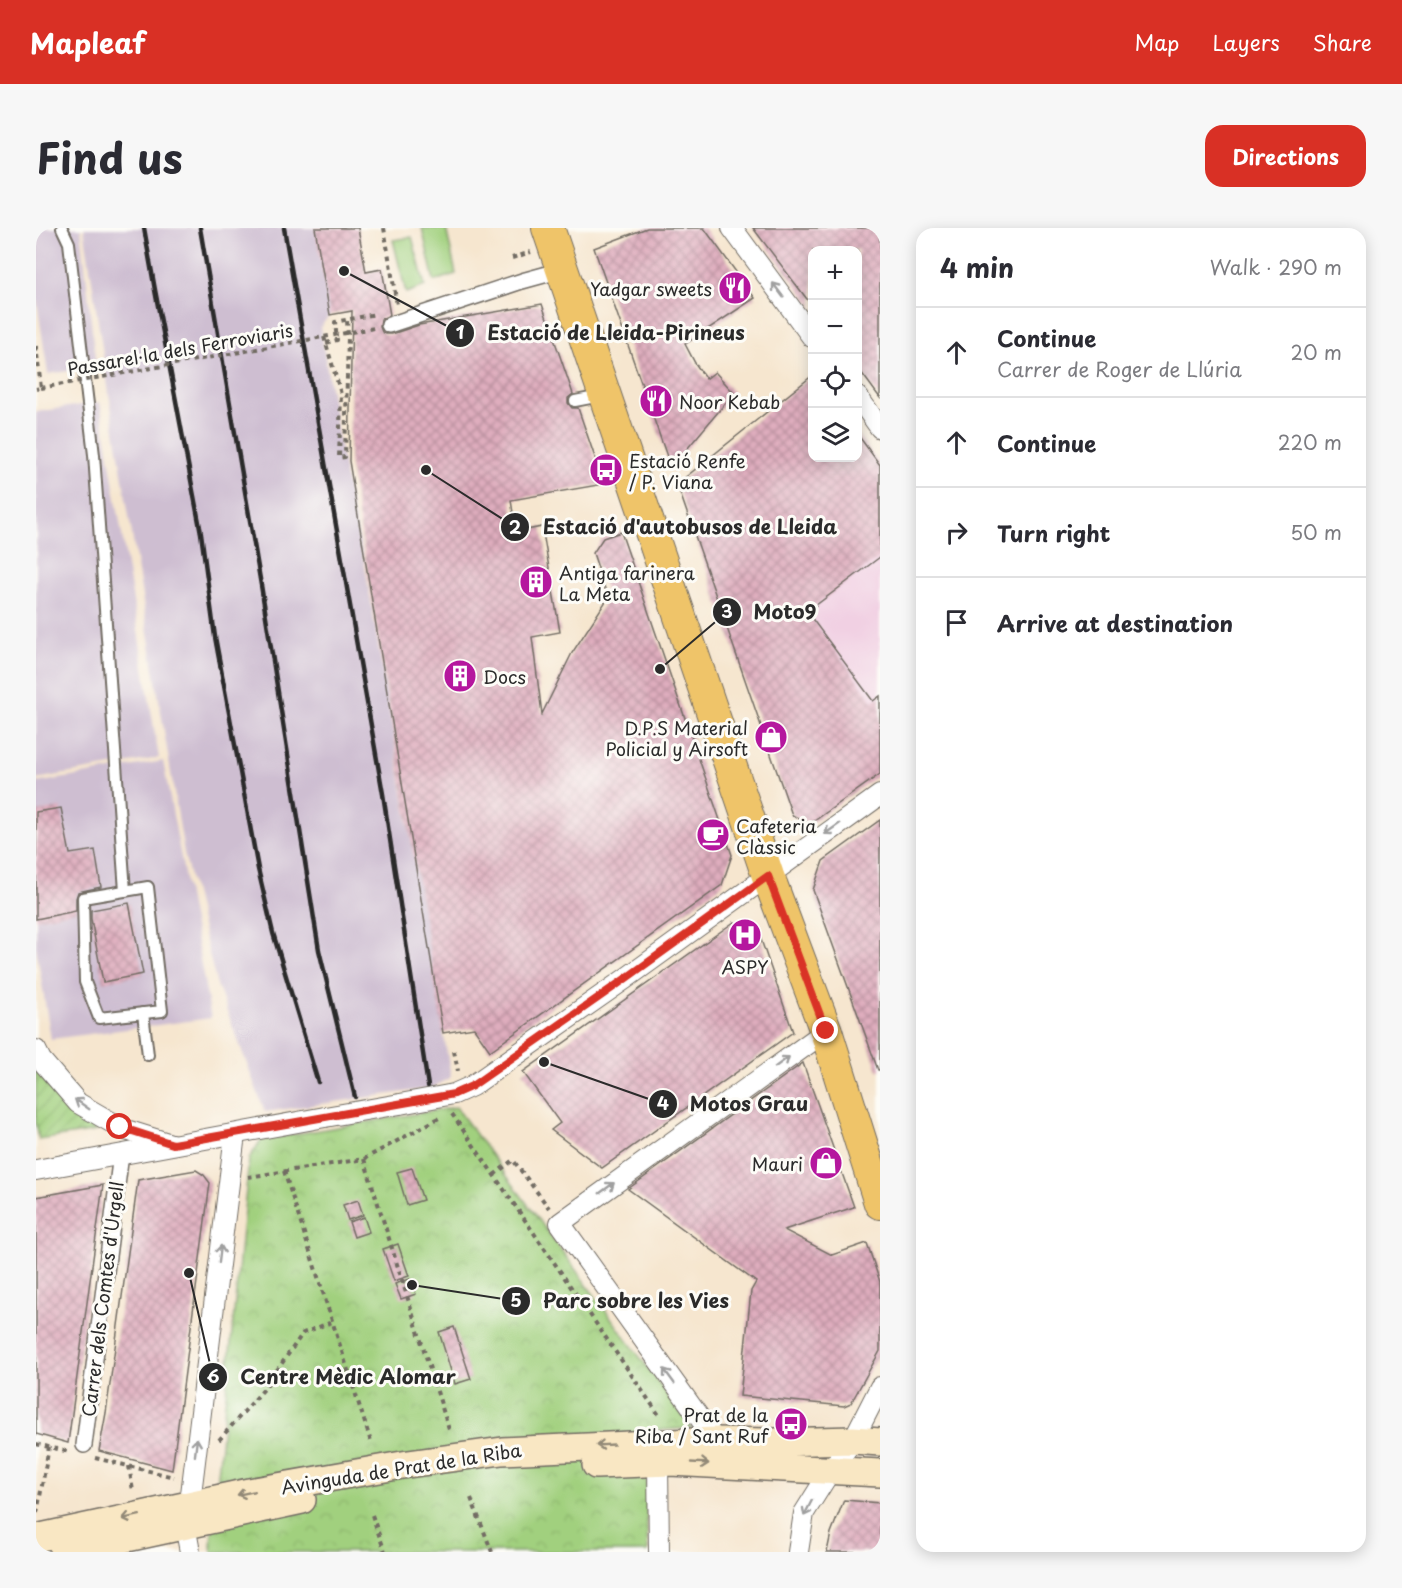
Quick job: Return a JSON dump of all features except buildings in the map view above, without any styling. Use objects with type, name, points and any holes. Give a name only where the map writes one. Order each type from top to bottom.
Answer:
[{"type":"main road","points":[[542,239],[562,270],[590,398],[826,1031],[880,1203]]},
{"type":"main road","name":"Avinguda de Prat de la Riba","points":[[63,1552],[187,1515],[249,1492],[408,1464],[502,1451],[715,1441],[853,1440],[880,1442]]},
{"type":"main road","name":"Avinguda de Prat de la Riba","points":[[36,1538],[321,1497],[483,1469],[658,1462],[880,1473]]},
{"type":"street","points":[[394,323],[562,270],[560,244],[564,228]]},
{"type":"street","points":[[732,228],[808,330]]},
{"type":"street","points":[[862,403],[880,428]]},
{"type":"street","name":"Carrer dels Comtes d'Urgell","points":[[36,1170],[454,1094],[472,1086],[625,979],[880,795]]},
{"type":"street","points":[[715,1441],[560,1223],[826,1031]]},
{"type":"street","points":[[36,1050],[41,1060],[78,1103],[123,1129],[173,1144]]},
{"type":"street","points":[[190,1552],[187,1515],[235,1134]]},
{"type":"street","name":"Carrer dels Comtes d'Urgell","points":[[83,1452],[121,1154]]},
{"type":"street","points":[[798,1552],[804,1513],[853,1440],[880,1387]]},
{"type":"street","points":[[658,1462],[659,1552]]},
{"type":"lane","points":[[62,228],[69,243],[94,455],[125,891]]},
{"type":"lane","points":[[148,887],[162,1011],[99,1018],[85,982],[83,898],[125,891],[148,887]]},
{"type":"lane","points":[[143,1013],[148,1055]]},
{"type":"path","points":[[384,228],[394,323]]},
{"type":"path","points":[[512,258],[542,239]]},
{"type":"path","points":[[326,343],[337,340],[335,322],[378,314]]},
{"type":"path","points":[[324,337],[341,394],[339,458],[345,457],[350,334],[347,320]]},
{"type":"path","name":"Passarel·la dels Ferroviaris","points":[[36,346],[39,389],[350,334]]},
{"type":"path","points":[[454,1051],[459,1077]]},
{"type":"path","points":[[451,1112],[660,1415]]},
{"type":"path","points":[[244,1178],[363,1159],[441,1117]]},
{"type":"path","points":[[363,1159],[450,1433]]},
{"type":"path","points":[[494,1175],[513,1160],[560,1223]]},
{"type":"path","points":[[284,1172],[371,1442]]},
{"type":"path","points":[[216,1443],[264,1389],[303,1333],[332,1322]]},
{"type":"path","points":[[36,1444],[83,1452],[174,1477]]},
{"type":"path","points":[[37,1513],[49,1448]]},
{"type":"path","points":[[129,1466],[133,1491]]},
{"type":"path","points":[[471,1498],[492,1552]]},
{"type":"path","points":[[372,1515],[385,1552]]},
{"type":"shaded area","points":[[36,228],[81,228],[96,367],[48,374],[36,295]]},
{"type":"shaded area","points":[[84,228],[315,228],[330,315],[320,327],[345,475],[364,561],[451,1077],[432,1088],[265,1112],[216,982],[184,853]]},
{"type":"shaded area","points":[[100,402],[159,758],[36,779],[36,412]]},
{"type":"shaded area","points":[[880,533],[880,711],[790,598]]},
{"type":"shaded area","points":[[163,761],[211,1018],[51,1039],[36,947],[36,783]]},
{"type":"green space","points":[[422,228],[446,228],[456,274],[434,281]]},
{"type":"green space","points":[[412,237],[425,286],[406,293],[393,240]]},
{"type":"green space","points":[[36,1068],[63,1102],[97,1131],[39,1140],[36,1122]]},
{"type":"green space","points":[[456,1107],[692,1428],[648,1431],[646,1499],[648,1552],[212,1552],[249,1159],[261,1140]]},
{"type":"railway","points":[[144,228],[201,533],[215,637],[258,869],[273,933],[318,1082]]},
{"type":"railway","points":[[200,228],[261,585],[319,950],[355,1097]]},
{"type":"railway","points":[[284,228],[383,794],[428,1086]]},
{"type":"place","name":"Estació de Lleida-Pirineus","points":[[344,271]]},
{"type":"place","name":"Yadgar sweets","points":[[735,288]]},
{"type":"place","name":"Noor Kebab","points":[[656,401]]},
{"type":"place","name":"Estació d'autobusos de Lleida","points":[[426,470]]},
{"type":"place","name":"Estació Renfe / P. Viana","points":[[606,470]]},
{"type":"place","name":"Antiga farinera La Meta","points":[[536,582]]},
{"type":"place","name":"Moto9","points":[[660,669]]},
{"type":"place","name":"Docs","points":[[460,676]]},
{"type":"place","name":"D.P.S Material Policial y Airsoft","points":[[771,737]]},
{"type":"place","name":"Cafeteria Clàssic","points":[[713,835]]},
{"type":"place","name":"ASPY","points":[[745,935]]},
{"type":"place","name":"Motos Grau","points":[[544,1062]]},
{"type":"place","name":"Mauri","points":[[826,1163]]},
{"type":"place","name":"Centre Mèdic Alomar","points":[[189,1273]]},
{"type":"place","name":"Parc sobre les Vies","points":[[412,1285]]},
{"type":"place","name":"Prat de la Riba / Sant Ruf","points":[[791,1424]]},
{"type":"route","points":[[120,1127],[173,1144],[454,1094],[472,1086],[768,876],[826,1031]]}]
